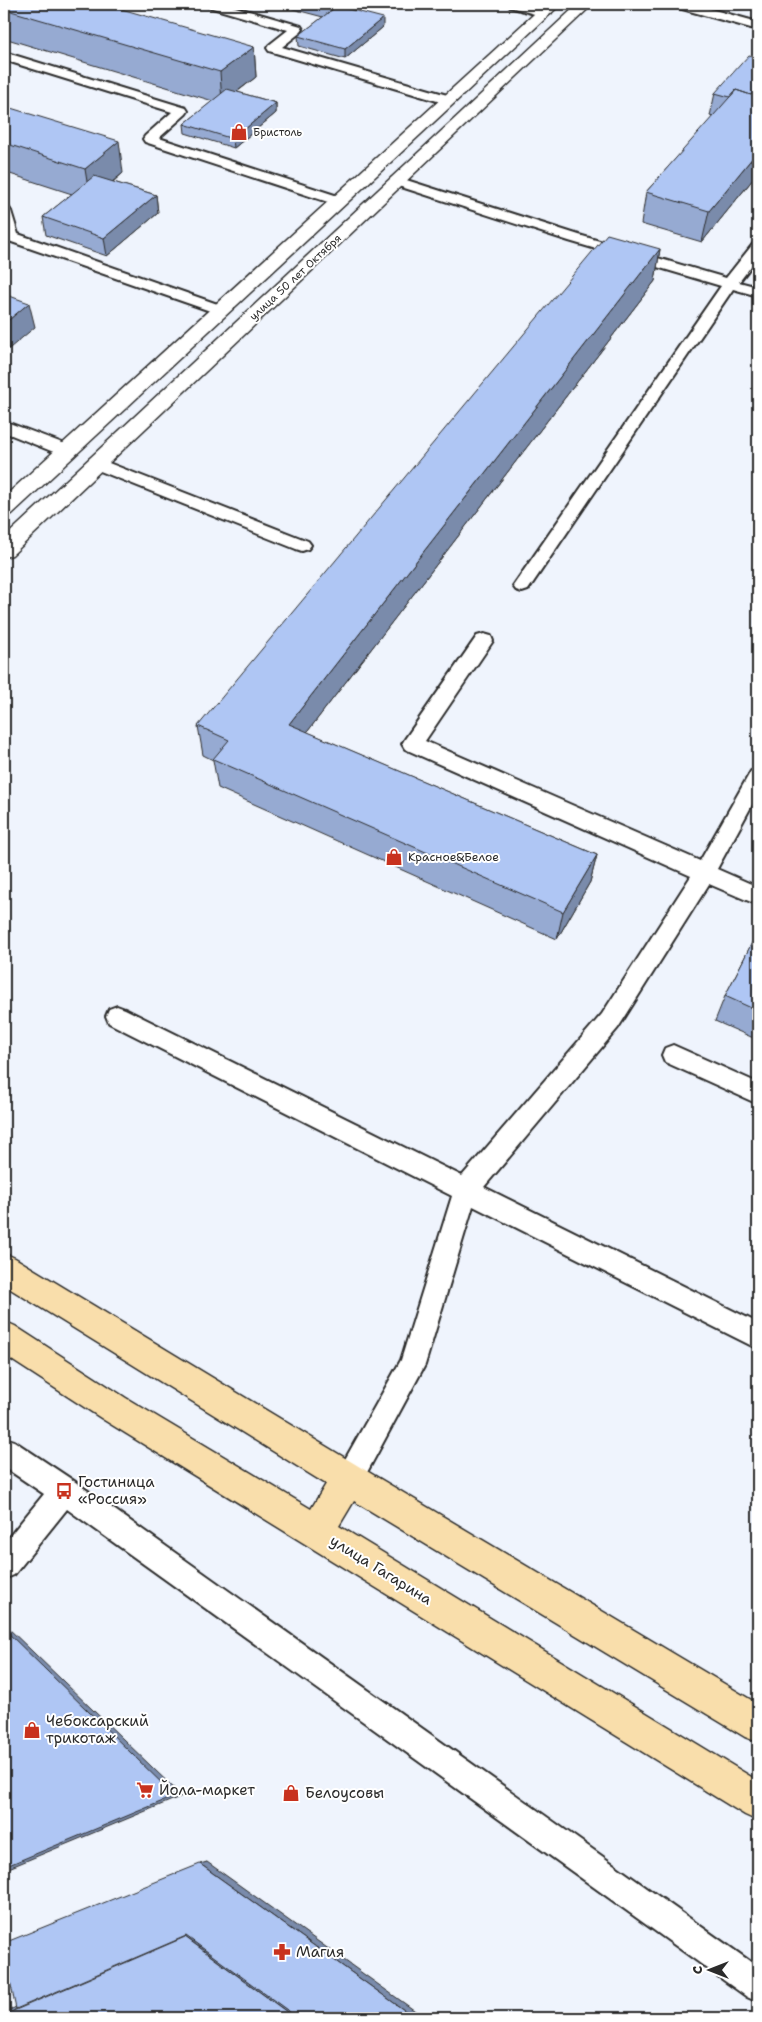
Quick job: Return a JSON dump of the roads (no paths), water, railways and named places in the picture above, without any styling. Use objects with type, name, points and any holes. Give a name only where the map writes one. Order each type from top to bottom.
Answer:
[{"type":"main road","points":[[4,1268],[348,1479],[758,1724]]},
{"type":"main road","name":"улица Гагарина","points":[[4,1337],[115,1409],[758,1802]]},
{"type":"main road","points":[[317,1531],[348,1479]]},
{"type":"street","name":"улица 50 лет Октября","points":[[4,550],[586,4]]},
{"type":"street","name":"улица 50 лет Октября","points":[[4,509],[550,8]]},
{"type":"street","points":[[550,8],[570,19]]},
{"type":"street","points":[[449,100],[475,108]]},
{"type":"street","points":[[371,172],[397,181]]},
{"type":"street","points":[[339,201],[367,210]]},
{"type":"street","points":[[221,310],[249,320]]},
{"type":"street","points":[[67,451],[96,463]]},
{"type":"lane","points":[[213,4],[297,28],[273,48],[449,100]]},
{"type":"lane","points":[[514,4],[550,8]]},
{"type":"lane","points":[[678,4],[758,26]]},
{"type":"lane","points":[[4,56],[181,110],[150,139],[339,201]]},
{"type":"lane","points":[[397,181],[574,238],[758,292]]},
{"type":"lane","points":[[4,210],[11,237],[221,310]]},
{"type":"lane","points":[[522,586],[730,283],[758,247]]},
{"type":"lane","points":[[4,426],[67,451]]},
{"type":"lane","points":[[96,463],[302,545]]},
{"type":"lane","points":[[484,641],[412,744],[758,896]]},
{"type":"lane","points":[[348,1479],[412,1364],[466,1190],[610,1021],[706,872],[758,776]]},
{"type":"lane","points":[[117,1016],[758,1336]]},
{"type":"lane","points":[[673,1055],[758,1094]]},
{"type":"lane","points":[[4,1451],[64,1491],[758,1986]]},
{"type":"lane","points":[[4,1565],[64,1491]]},
{"type":"place","name":"Бристоль","points":[[239,132]]},
{"type":"place","name":"Красное&Белое","points":[[394,857]]},
{"type":"place","name":"Гостиница «Россия»","points":[[64,1491]]},
{"type":"place","name":"Чебоксарский трикотаж","points":[[32,1730]]},
{"type":"place","name":"Йола-маркет","points":[[145,1790]]},
{"type":"place","name":"Белоусовы","points":[[291,1793]]},
{"type":"place","name":"Магия","points":[[282,1952]]}]
